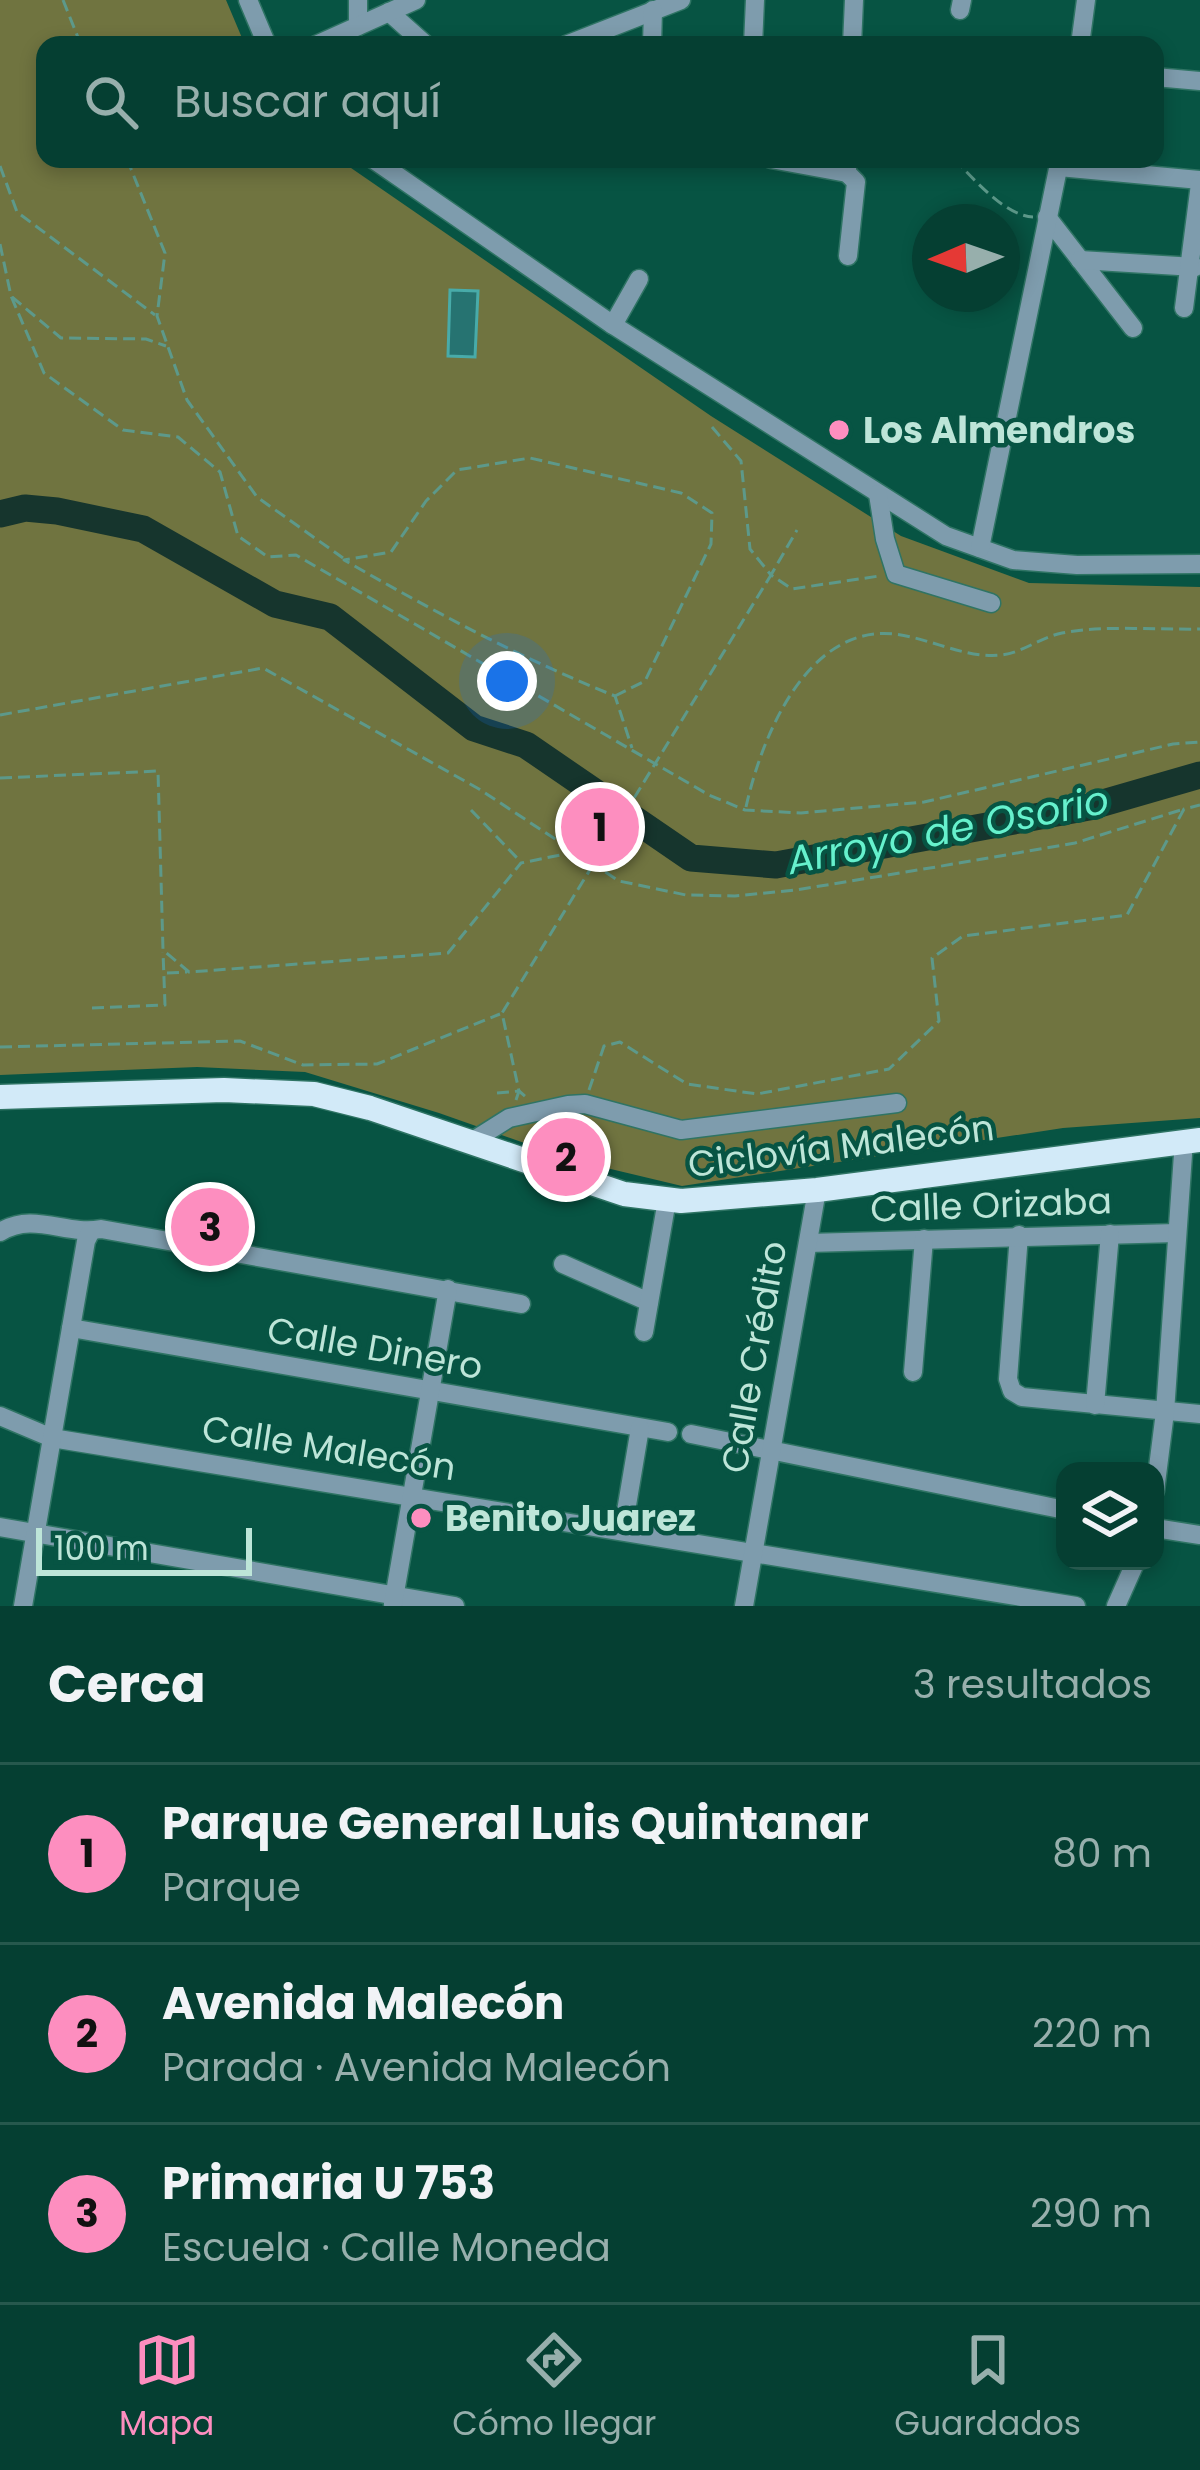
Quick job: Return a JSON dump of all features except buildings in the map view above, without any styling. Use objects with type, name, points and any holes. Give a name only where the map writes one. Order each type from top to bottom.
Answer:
[{"type":"main road","points":[[1,1096],[224,1090],[314,1094],[370,1108],[624,1194],[668,1200],[818,1190],[1192,1140]]},
{"type":"street","points":[[248,0],[263,36]]},
{"type":"street","points":[[358,0],[358,26]]},
{"type":"street","points":[[336,36],[416,0]]},
{"type":"street","points":[[588,36],[681,0]]},
{"type":"street","points":[[753,36],[755,0]]},
{"type":"street","points":[[852,36],[854,0]]},
{"type":"street","points":[[1081,36],[1086,0]]},
{"type":"street","points":[[652,36],[653,10]]},
{"type":"street","points":[[388,12],[416,36]]},
{"type":"street","points":[[1164,78],[1200,81]]},
{"type":"street","points":[[386,168],[613,326],[946,536],[1013,560],[1077,565],[1200,564]]},
{"type":"street","points":[[848,168],[856,182],[848,256]]},
{"type":"street","points":[[980,548],[1059,168]]},
{"type":"street","points":[[1097,168],[1200,182],[1194,267],[1184,308]]},
{"type":"street","points":[[1047,217],[1133,328]]},
{"type":"street","points":[[1080,260],[1194,267]]},
{"type":"street","points":[[613,326],[639,279]]},
{"type":"street","points":[[878,494],[896,574],[991,603]]},
{"type":"street","points":[[0,1111],[1,1096]]},
{"type":"street","points":[[471,1142],[509,1118],[584,1104],[681,1130],[897,1102]]},
{"type":"street","points":[[1159,1462],[1177,1232],[1192,1140]]},
{"type":"street","name":"Calle Crédito","points":[[744,1606],[818,1190]]},
{"type":"street","points":[[644,1332],[668,1200]]},
{"type":"street","points":[[0,1232],[35,1221],[91,1231],[100,1228],[521,1304]]},
{"type":"street","points":[[23,1606],[91,1231]]},
{"type":"street","name":"Calle Orizaba","points":[[808,1243],[1177,1232]]},
{"type":"street","points":[[1095,1405],[1109,1234]]},
{"type":"street","points":[[1018,1235],[1008,1379],[1012,1391],[1022,1397],[1200,1414]]},
{"type":"street","points":[[913,1372],[924,1239]]},
{"type":"street","points":[[563,1264],[650,1302]]},
{"type":"street","points":[[393,1601],[448,1289]]},
{"type":"street","name":"Calle Dinero","points":[[71,1328],[668,1432]]},
{"type":"street","name":"Calle Malecón","points":[[0,1416],[52,1438],[1076,1606]]},
{"type":"street","points":[[623,1529],[640,1428]]},
{"type":"street","points":[[691,1435],[1056,1508]]},
{"type":"street","points":[[0,1527],[393,1601],[455,1606]]},
{"type":"street","points":[[1164,1529],[1200,1535]]},
{"type":"street","points":[[1116,1606],[1132,1570]]},
{"type":"path","points":[[63,0],[77,36]]},
{"type":"path","points":[[0,166],[17,212],[157,316]]},
{"type":"path","points":[[131,168],[165,254],[157,316],[187,400],[257,497],[344,560],[538,666],[615,696],[645,681],[710,544],[712,513],[681,494],[530,458],[457,470],[426,501],[392,552],[344,560]]},
{"type":"path","points":[[965,168],[1024,217],[1047,217]]},
{"type":"path","points":[[0,244],[11,296],[44,373],[123,430],[178,437],[220,472],[238,536],[268,557],[296,555],[709,795],[746,810],[801,813],[924,802],[1173,744],[1200,742]]},
{"type":"path","points":[[11,296],[61,338],[146,339],[168,347]]},
{"type":"path","points":[[712,428],[741,461],[750,549],[771,575],[792,589],[896,574]]},
{"type":"path","points":[[0,1047],[239,1041],[303,1064],[377,1064],[502,1013],[797,530]]},
{"type":"path","points":[[746,810],[756,761],[780,706],[832,651],[865,634],[898,634],[980,656],[1025,650],[1059,633],[1200,629]]},
{"type":"path","points":[[0,715],[263,668],[479,789],[627,885],[686,895],[755,894],[1075,843],[1200,805]]},
{"type":"path","points":[[615,696],[633,752]]},
{"type":"path","points":[[0,778],[158,771],[165,1005],[92,1008]]},
{"type":"path","points":[[564,1150],[604,1046],[620,1042],[687,1084],[757,1094],[889,1069],[939,1022],[932,958],[963,936],[1127,915],[1184,809]]},
{"type":"path","points":[[471,810],[521,863]]},
{"type":"path","points":[[164,973],[448,953],[521,863],[572,853]]},
{"type":"path","points":[[163,950],[189,972]]},
{"type":"path","points":[[497,1093],[519,1091],[502,1013]]},
{"type":"green space","points":[[0,0],[226,0],[241,36],[36,36],[36,168],[351,168],[711,416],[901,536],[1029,583],[1200,587],[1200,1118],[1063,1128],[682,1186],[573,1160],[305,1072],[197,1067],[0,1075]]},
{"type":"waterway","name":"Arroyo de Osorio","points":[[0,514],[25,508],[57,511],[143,529],[275,604],[330,617],[474,728],[526,745],[691,858],[776,865],[1089,807],[1200,775]]},
{"type":"place","name":"Los Almendros","points":[[839,430]]},
{"type":"place","name":"Parque General Luis Quintanar","points":[[600,827]]},
{"type":"place","name":"Avenida Malecón","points":[[566,1157]]},
{"type":"place","name":"Primaria U 753","points":[[210,1227]]},
{"type":"place","name":"Benito Juarez","points":[[421,1518]]}]
